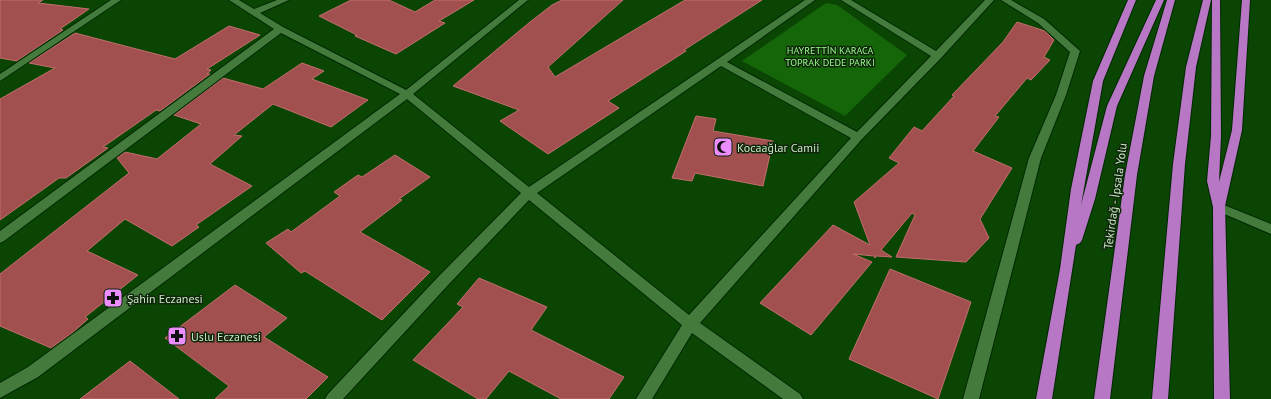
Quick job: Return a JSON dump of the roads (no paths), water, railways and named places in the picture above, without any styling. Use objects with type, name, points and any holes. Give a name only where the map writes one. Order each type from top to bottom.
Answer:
[{"type":"highway","points":[[1044,399],[1067,269],[1077,189],[1098,81],[1132,0]]},
{"type":"highway","points":[[1067,269],[1089,199],[1112,106],[1160,0]]},
{"type":"highway","name":"Tekirdağ - İpsala Yolu","points":[[1102,399],[1131,175],[1149,76],[1171,0]]},
{"type":"highway","points":[[1160,399],[1179,164],[1191,67],[1207,0]]},
{"type":"highway","points":[[1216,0],[1216,136],[1213,181],[1219,207],[1222,399]]},
{"type":"highway","points":[[1219,207],[1237,130],[1246,0]]},
{"type":"street","points":[[0,78],[117,0]]},
{"type":"street","points":[[233,0],[255,12],[280,29],[407,94],[530,192],[690,324],[795,399]]},
{"type":"street","points":[[255,12],[285,0]]},
{"type":"street","points":[[0,391],[33,372],[407,94],[524,0]]},
{"type":"street","points":[[333,399],[444,280],[530,192],[811,0]]},
{"type":"street","points":[[845,0],[938,56]]},
{"type":"street","points":[[644,399],[690,324],[858,138],[990,0]]},
{"type":"street","points":[[971,399],[1035,158],[1061,95],[1074,51],[1041,21],[1006,0]]},
{"type":"street","points":[[0,238],[280,29]]},
{"type":"street","points":[[720,62],[858,138]]},
{"type":"street","points":[[1219,207],[1271,229]]},
{"type":"place","name":"Kocaağlar Camii","points":[[723,147]]},
{"type":"place","name":"Şahin Eczanesi","points":[[113,298]]},
{"type":"place","name":"Uslu Eczanesi","points":[[177,336]]},
{"type":"park label","name":"HAYRETTİN KARACA TOPRAK DEDE PARKI","points":[[830,56]]}]
